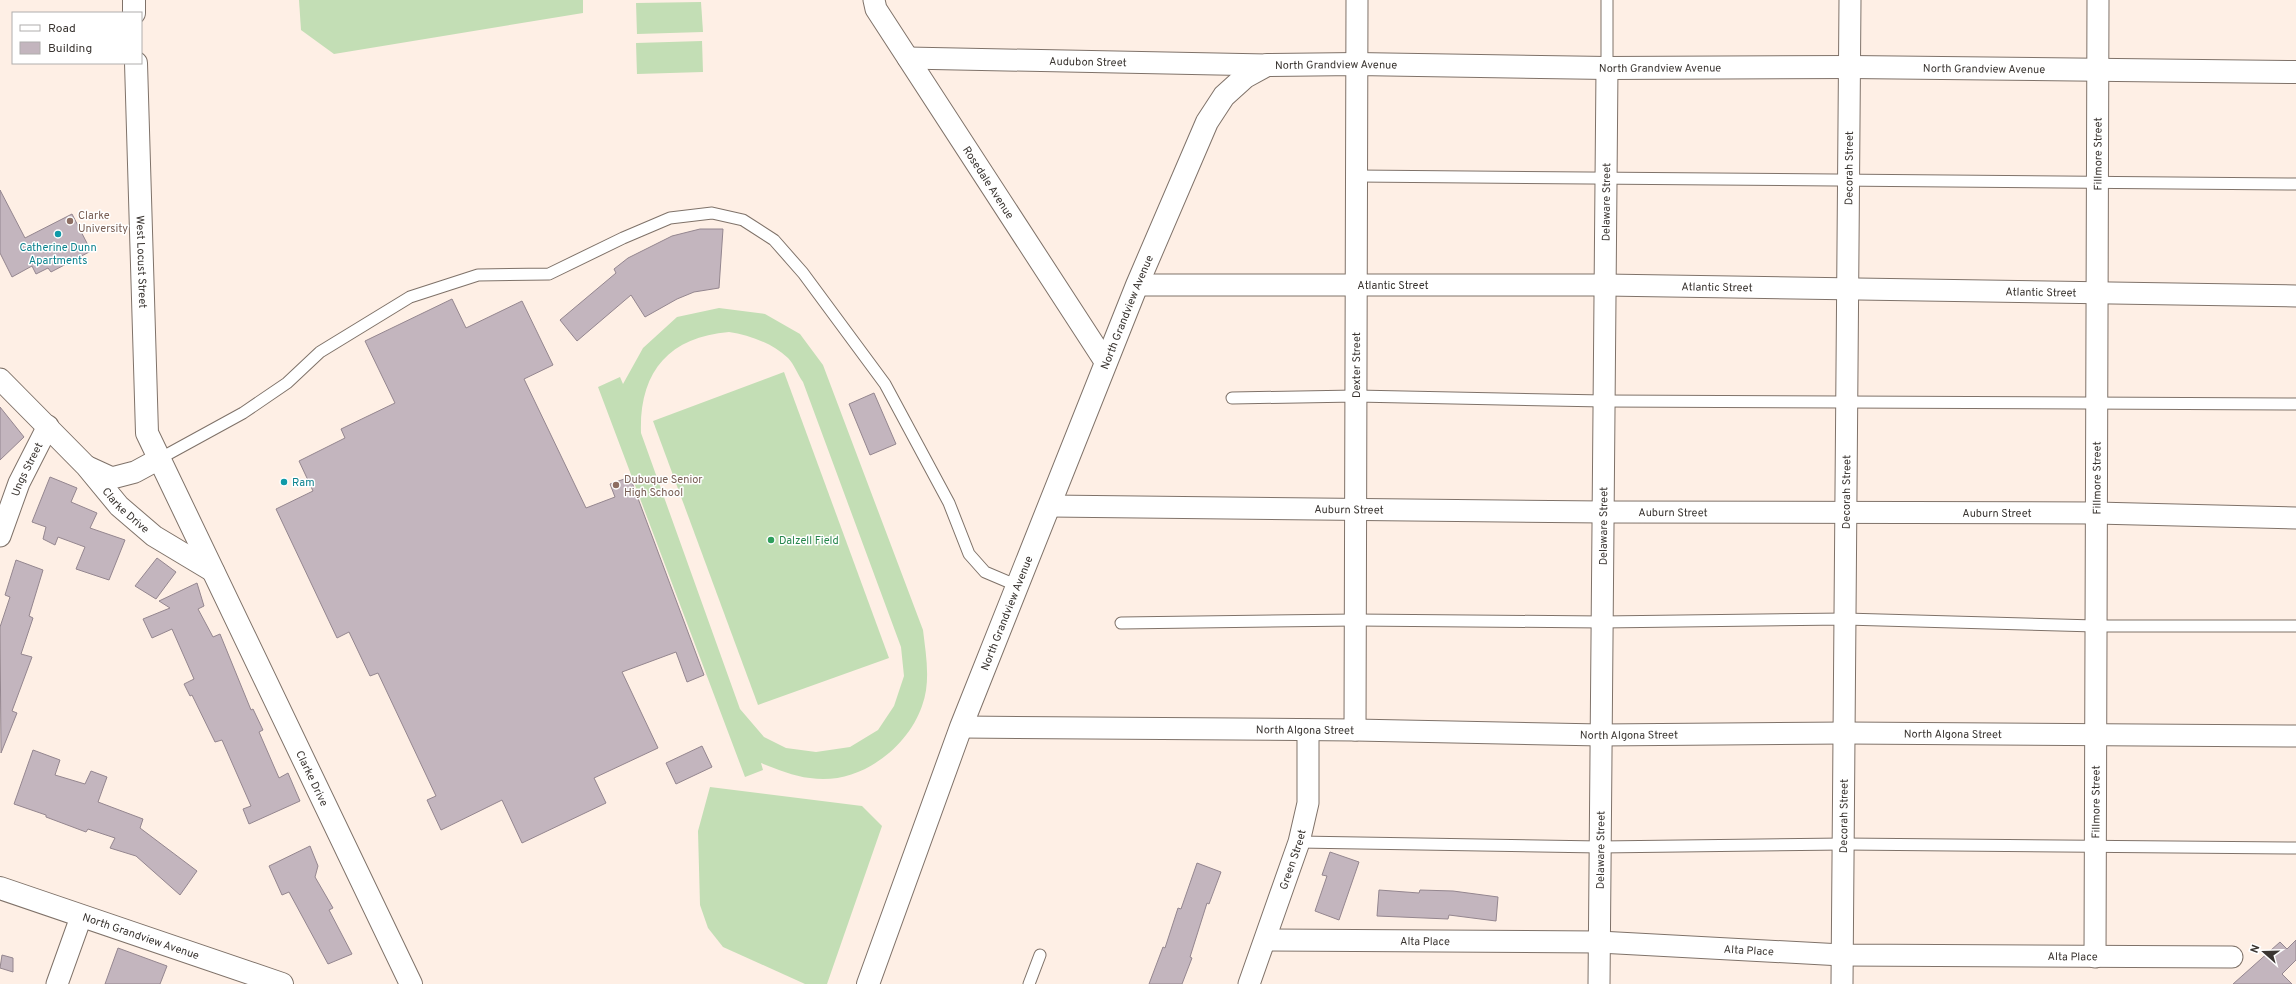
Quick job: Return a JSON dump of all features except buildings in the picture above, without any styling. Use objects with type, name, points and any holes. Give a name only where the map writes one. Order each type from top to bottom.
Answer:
[{"type":"street","points":[[134,0],[134,12]]},
{"type":"street","name":"Rosedale Avenue","points":[[874,0],[876,9],[1106,363]]},
{"type":"street","name":"Dexter Street","points":[[1355,730],[1357,0]]},
{"type":"street","name":"Decorah Street","points":[[1842,984],[1846,733],[1845,512],[1850,180],[1850,0]]},
{"type":"street","name":"Fillmore Street","points":[[2095,957],[2094,734],[2098,0]]},
{"type":"street","name":"Audubon Street","points":[[908,58],[1268,65]]},
{"type":"street","name":"West Locust Street","points":[[136,64],[147,434],[159,459]]},
{"type":"street","name":"North Grandview Avenue","points":[[868,984],[961,727],[1137,285],[1206,122],[1224,96],[1245,77],[1268,65],[1357,64],[1607,68],[1851,67],[2098,71],[2296,72]]},
{"type":"street","name":"Delaware Street","points":[[1599,984],[1607,68]]},
{"type":"street","name":"Atlantic Street","points":[[1137,285],[1605,285],[2097,291],[2296,296]]},
{"type":"street","name":"Clarke Drive","points":[[0,379],[86,466],[119,506],[154,536],[214,572]]},
{"type":"street","name":"Ungs Street","points":[[0,536],[19,483],[48,426]]},
{"type":"street","name":"Clarke Drive","points":[[86,466],[112,478],[135,472],[159,459],[411,984]]},
{"type":"street","name":"Auburn Street","points":[[1050,506],[1603,512],[2096,513],[2296,518]]},
{"type":"street","name":"North Algona Street","points":[[961,727],[1355,730],[1601,735],[1846,733],[2296,736]]},
{"type":"street","name":"Green Street","points":[[1249,984],[1300,842],[1308,802],[1308,730]]},
{"type":"street","name":"North Grandview Avenue","points":[[0,888],[81,917],[282,984]]},
{"type":"street","points":[[57,984],[81,917]]},
{"type":"street","name":"Alta Place","points":[[1266,940],[1599,942],[1842,955],[2232,957]]},
{"type":"lane","points":[[1606,0],[1607,68]]},
{"type":"lane","points":[[1357,176],[2296,184]]},
{"type":"lane","points":[[159,459],[243,413],[287,383],[320,352],[410,297],[478,275],[549,274],[622,238],[670,218],[712,214],[743,220],[774,240],[803,273],[885,384],[949,503],[969,554],[985,572],[1018,586]]},
{"type":"lane","points":[[1232,398],[1356,396],[1604,401],[2296,404]]},
{"type":"lane","points":[[1121,623],[1356,620],[1602,622],[1845,619],[2095,626],[2296,626]]},
{"type":"lane","points":[[1300,842],[1600,847],[1844,844],[2296,848]]},
{"type":"lane","points":[[1029,984],[1040,955]]},
{"type":"green space","points":[[299,0],[583,0],[583,13],[334,54],[301,30]]},
{"type":"green space","points":[[701,2],[703,32],[637,34],[636,3]]},
{"type":"green space","points":[[702,41],[703,72],[637,74],[636,43]]},
{"type":"green space","points":[[719,308],[765,314],[800,334],[823,365],[923,630],[926,659],[927,678],[925,697],[915,722],[905,737],[893,750],[863,770],[846,776],[828,779],[810,778],[791,774],[761,763],[763,770],[745,777],[598,387],[620,377],[623,384],[643,348],[677,317]],"holes":[[[729,332],[760,340],[782,353],[790,360],[803,382],[901,647],[904,676],[894,706],[878,730],[850,747],[816,752],[786,748],[764,737],[740,709],[641,433],[645,393],[652,376],[661,362],[674,350],[689,341],[708,335]]]},
{"type":"green space","name":"Dalzell Field","points":[[784,372],[889,658],[758,705],[653,421]]},
{"type":"green space","points":[[710,787],[862,806],[882,826],[827,984],[805,984],[723,947],[708,928],[700,905],[698,831]]},
{"type":"place","name":"Clarke University","points":[[70,221]]},
{"type":"place","name":"Catherine Dunn Apartments","points":[[58,234]]},
{"type":"place","name":"Ram","points":[[284,482]]},
{"type":"place","name":"Dubuque Senior High School","points":[[616,485]]},
{"type":"place","name":"Dalzell Field","points":[[771,540]]}]
